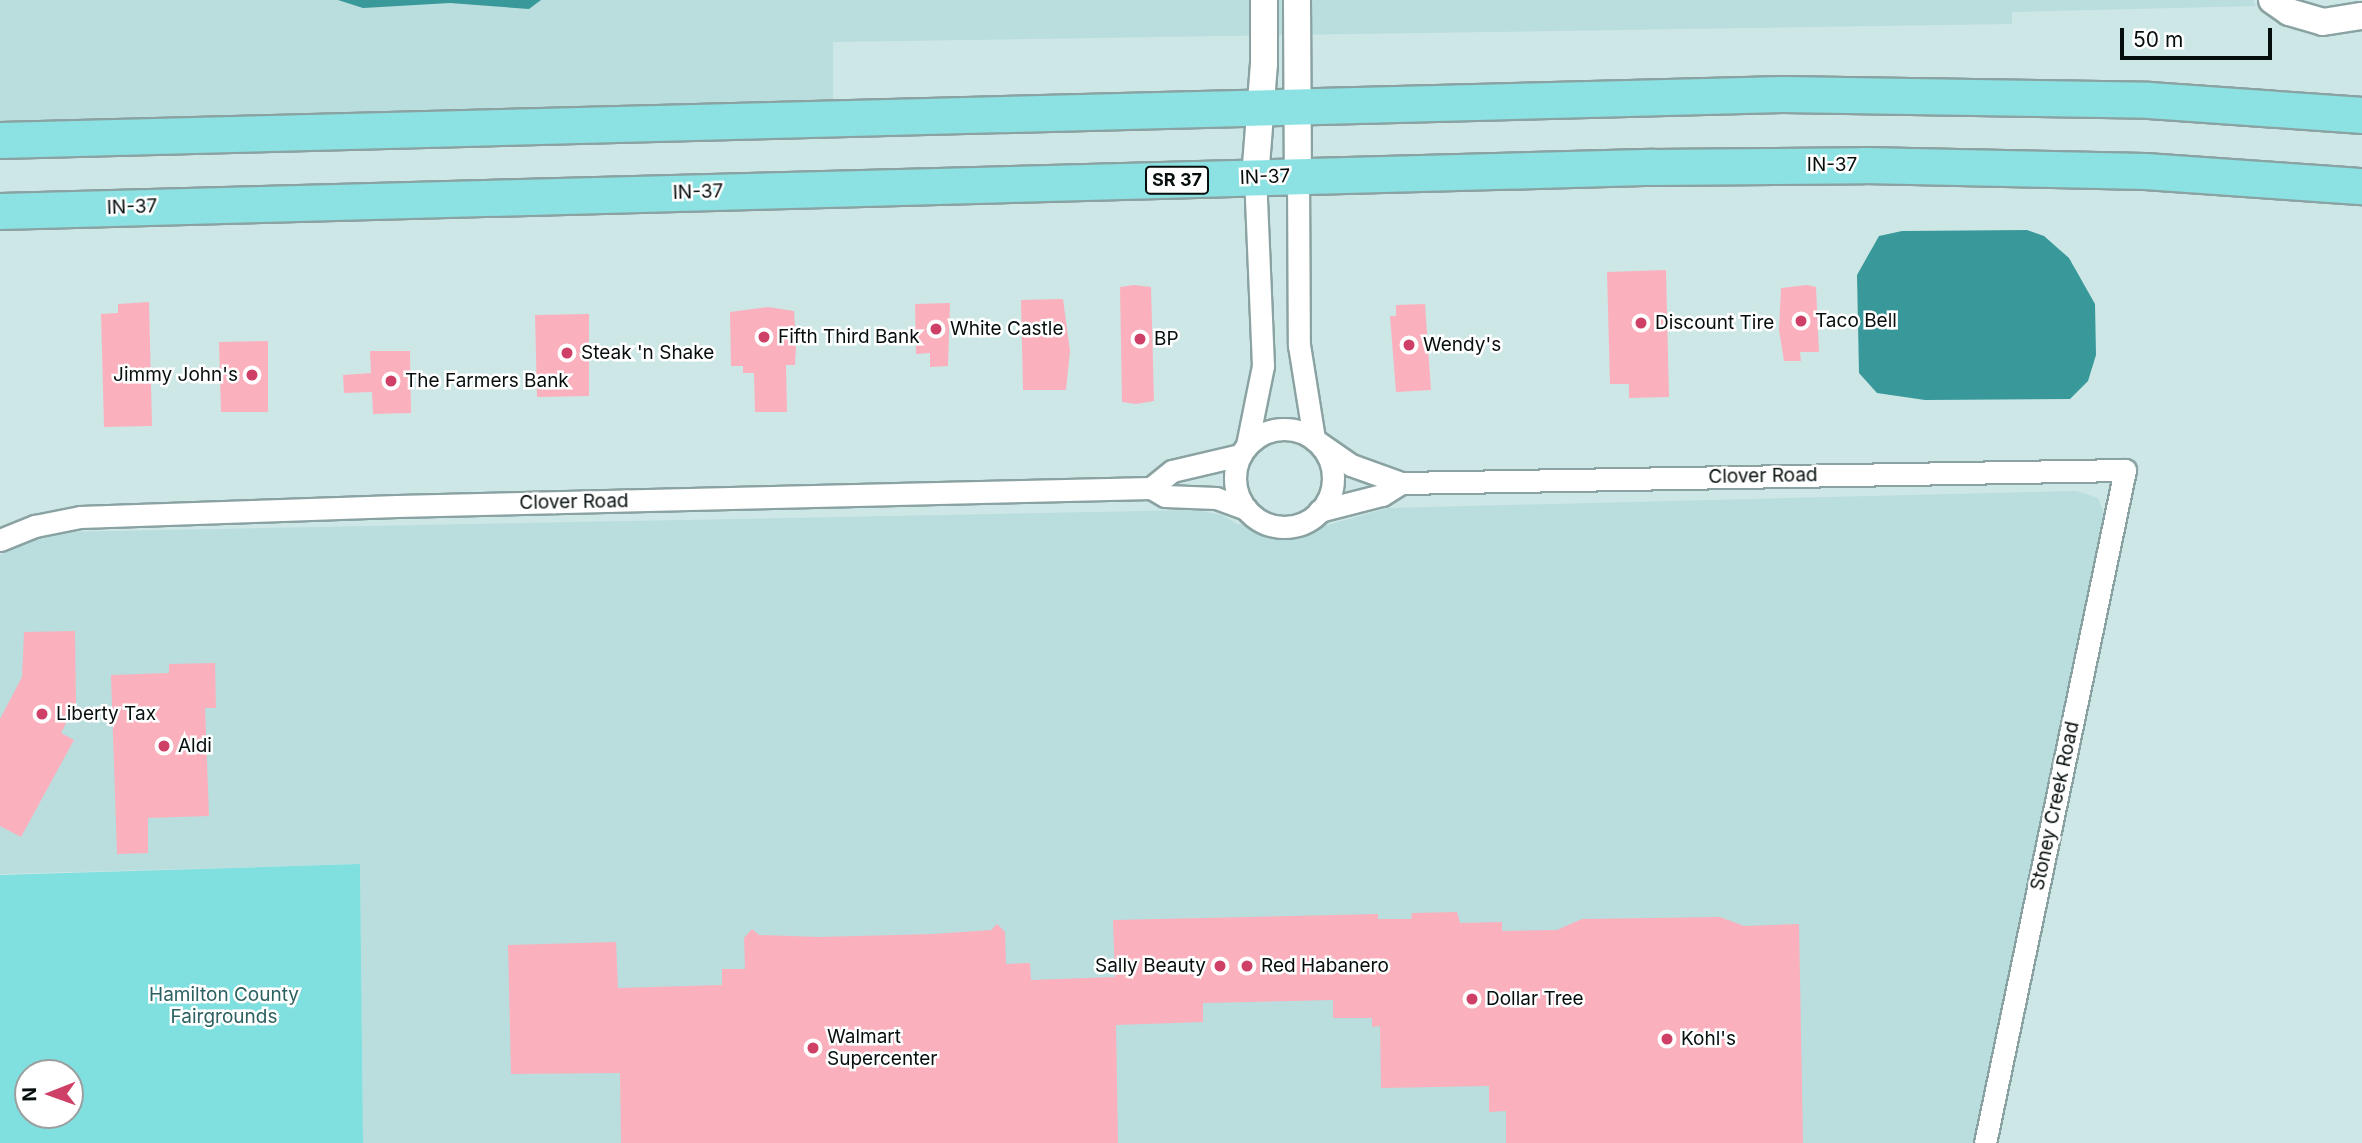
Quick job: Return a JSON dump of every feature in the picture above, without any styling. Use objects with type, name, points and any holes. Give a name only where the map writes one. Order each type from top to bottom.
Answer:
[{"type":"highway","points":[[0,140],[1297,105],[1951,94],[2149,100],[2362,116]]},
{"type":"highway","name":"IN-37","points":[[0,211],[1255,177],[1864,164],[2145,171],[2358,186]]},
{"type":"street","points":[[1264,0],[1261,106],[1255,177],[1263,366],[1236,488],[1246,509],[1258,519],[1289,526],[1320,511],[1332,484],[1329,462],[1316,440],[1299,345],[1297,0]]},
{"type":"street","points":[[2272,0],[2289,12],[2323,22],[2359,16]]},
{"type":"street","points":[[1151,488],[1172,471],[1244,450],[1272,430],[1301,431],[1316,440]]},
{"type":"street","name":"Clover Road","points":[[1316,440],[1351,465],[1401,483],[2125,470]]},
{"type":"street","name":"Stoney Creek Road","points":[[1985,1143],[2125,470]]},
{"type":"street","name":"Clover Road","points":[[1320,511],[1382,495],[1401,483]]},
{"type":"street","name":"Clover Road","points":[[0,540],[35,526],[80,517],[1151,488],[1164,496],[1216,498],[1246,509]]},
{"type":"shaded area","points":[[0,0],[2253,0],[2256,6],[2012,12],[2012,24],[833,42],[833,104],[0,126]]},
{"type":"shaded area","points":[[338,0],[541,0],[529,9],[450,3],[363,8]]},
{"type":"shaded area","points":[[2027,230],[2044,236],[2069,258],[2095,304],[2096,355],[2088,381],[2070,399],[1925,400],[1877,393],[1859,373],[1857,275],[1879,236],[1902,231]]},
{"type":"shaded area","points":[[2076,491],[2098,498],[2104,513],[1974,1143],[363,1143],[360,864],[0,874],[0,555],[30,540],[62,532],[1196,510],[1222,515],[1237,524],[1310,530],[1388,508]]},
{"type":"green space","name":"Hamilton County Fairgrounds","points":[[360,864],[363,1143],[0,1143],[0,875]]},
{"type":"building","points":[[1666,270],[1669,397],[1629,398],[1629,384],[1610,384],[1607,272]]},
{"type":"building","points":[[1807,285],[1816,287],[1819,352],[1800,352],[1801,361],[1784,361],[1779,330],[1781,288]]},
{"type":"building","points":[[1120,287],[1151,287],[1154,401],[1136,404],[1122,402]]},
{"type":"building","points":[[1063,299],[1070,351],[1066,390],[1023,390],[1021,300]]},
{"type":"building","points":[[149,302],[152,426],[104,427],[101,314],[118,313],[118,304]]},
{"type":"building","points":[[950,303],[948,366],[930,367],[930,353],[916,354],[915,304]]},
{"type":"building","points":[[1425,304],[1431,390],[1396,392],[1390,316],[1396,316],[1396,305]]},
{"type":"building","points":[[768,307],[794,311],[795,365],[786,365],[787,412],[755,412],[754,373],[743,373],[743,366],[731,366],[730,312]]},
{"type":"building","points":[[589,314],[589,396],[537,397],[535,315]]},
{"type":"building","points":[[268,341],[268,412],[221,412],[219,342]]},
{"type":"building","points":[[370,351],[410,351],[411,413],[373,414],[372,392],[344,393],[343,375],[371,373]]},
{"type":"building","points":[[75,631],[76,704],[61,733],[74,740],[21,837],[0,826],[0,719],[22,677],[24,632]]},
{"type":"building","points":[[215,663],[216,708],[205,708],[209,816],[148,818],[148,853],[117,854],[111,675],[169,673],[169,664]]},
{"type":"building","points":[[1457,912],[1460,923],[1502,922],[1502,931],[1557,930],[1582,919],[1720,917],[1744,926],[1799,924],[1803,1143],[1506,1143],[1506,1111],[1489,1112],[1489,1086],[1381,1088],[1380,1026],[1372,1027],[1372,1018],[1333,1018],[1333,1000],[1203,1003],[1203,1022],[1116,1025],[1118,1143],[621,1143],[620,1073],[511,1074],[508,945],[616,942],[618,988],[722,985],[722,969],[745,969],[744,938],[752,929],[759,935],[819,937],[991,930],[997,924],[1005,932],[1006,964],[1030,963],[1031,980],[1115,977],[1113,920],[1378,914],[1378,919],[1411,919],[1412,913]]},
{"type":"place","name":"Taco Bell","points":[[1801,321]]},
{"type":"place","name":"Discount Tire","points":[[1641,323]]},
{"type":"place","name":"White Castle","points":[[936,329]]},
{"type":"place","name":"Fifth Third Bank","points":[[764,337]]},
{"type":"place","name":"BP","points":[[1140,339]]},
{"type":"place","name":"Wendy's","points":[[1409,345]]},
{"type":"place","name":"Steak 'n Shake","points":[[567,353]]},
{"type":"place","name":"Jimmy John's","points":[[252,375]]},
{"type":"place","name":"The Farmers Bank","points":[[391,381]]},
{"type":"place","name":"Liberty Tax","points":[[42,714]]},
{"type":"place","name":"Aldi","points":[[164,746]]},
{"type":"place","name":"Sally Beauty","points":[[1220,966]]},
{"type":"place","name":"Red Habanero","points":[[1247,966]]},
{"type":"place","name":"Dollar Tree","points":[[1472,999]]},
{"type":"place","name":"Kohl's","points":[[1667,1039]]},
{"type":"place","name":"Walmart Supercenter","points":[[813,1048]]}]
